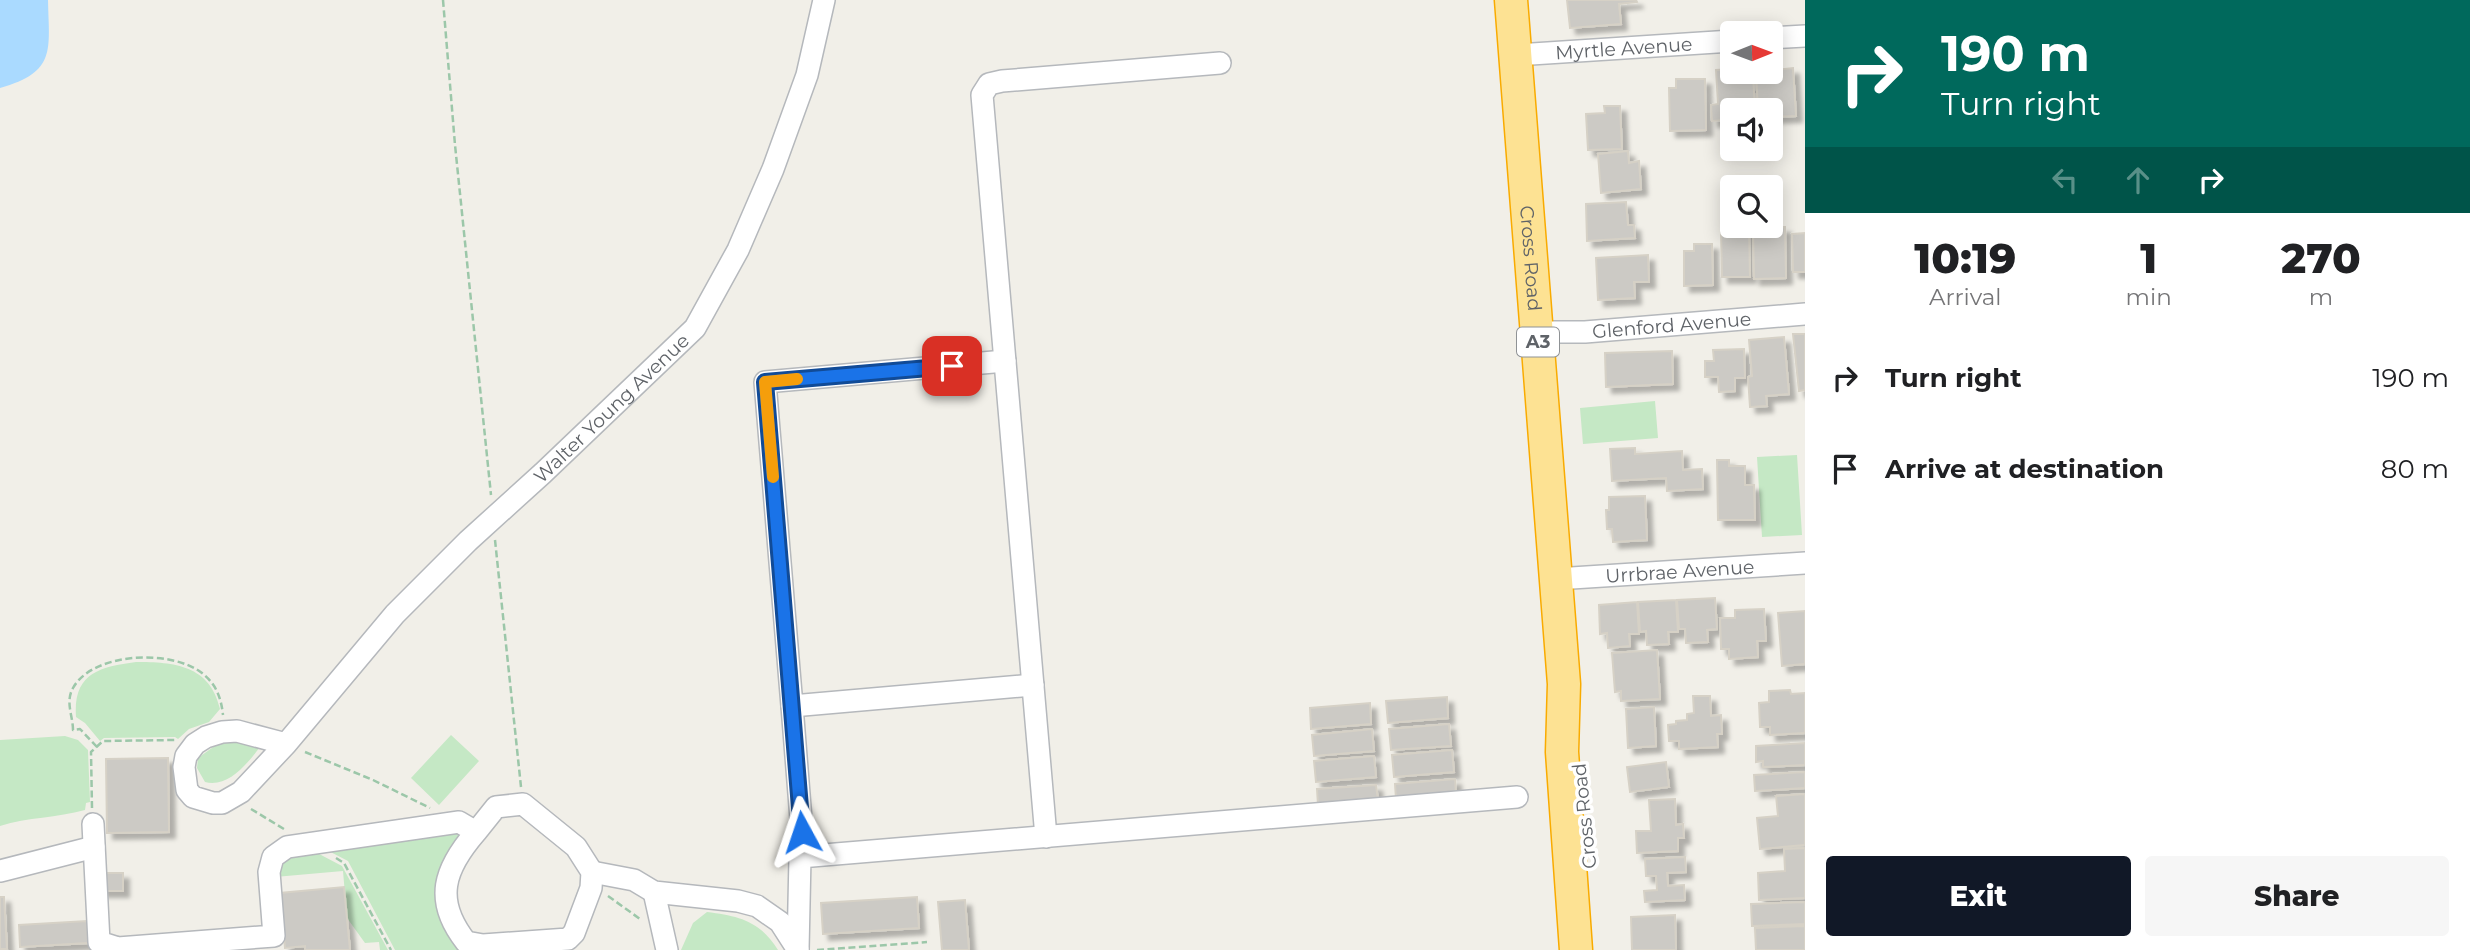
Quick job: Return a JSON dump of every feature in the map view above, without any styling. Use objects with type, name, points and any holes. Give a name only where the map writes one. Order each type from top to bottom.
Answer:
[{"type":"highway","name":"Cross Road","points":[[1511,0],[1564,684],[1562,752],[1576,950]]},
{"type":"highway","name":"Cross Road","points":[[1564,684],[1574,725],[1584,807],[1596,950]]},
{"type":"street","name":"Walter Young Avenue","points":[[232,798],[241,792],[286,744],[394,614],[695,328],[738,250],[773,169],[807,75],[824,0]]},
{"type":"street","points":[[1783,37],[1805,36]]},
{"type":"street","name":"Myrtle Avenue","points":[[1516,55],[1720,42]]},
{"type":"street","points":[[1046,837],[982,95],[989,84],[1002,81],[1220,63]]},
{"type":"street","name":"Glenford Avenue","points":[[1537,332],[1585,332],[1805,314]]},
{"type":"street","points":[[804,857],[765,382],[1005,362]]},
{"type":"street","name":"Urrbrae Avenue","points":[[1556,579],[1805,563]]},
{"type":"street","points":[[792,706],[1033,685]]},
{"type":"street","points":[[232,798],[222,803],[213,803],[193,797],[187,790],[184,767],[190,749],[206,737],[237,731],[286,744]]},
{"type":"street","points":[[798,950],[800,857],[1517,797]]},
{"type":"street","points":[[93,824],[99,942],[118,949],[274,936],[269,872],[273,858],[287,847],[468,827],[496,807],[523,804],[576,847],[592,872],[591,888],[574,933],[568,939],[483,945],[466,942],[452,919],[446,883],[450,867],[468,827]]},
{"type":"street","points":[[0,871],[94,847]]},
{"type":"street","points":[[592,872],[634,880],[654,892],[757,906],[780,922],[798,950]]},
{"type":"street","points":[[654,892],[667,950]]},
{"type":"path","points":[[443,0],[455,145],[523,804]]},
{"type":"path","points":[[97,747],[80,729],[73,730],[69,703],[71,690],[80,678],[96,667],[139,657],[172,659],[200,671],[219,694],[226,732]]},
{"type":"path","points":[[93,824],[91,752],[103,741],[173,739],[190,749]]},
{"type":"path","points":[[286,744],[373,780],[468,827]]},
{"type":"path","points":[[232,798],[344,863],[391,950]]},
{"type":"path","points":[[604,893],[649,925]]},
{"type":"path","points":[[811,950],[927,942]]},
{"type":"green space","points":[[1655,401],[1658,438],[1583,444],[1580,408]]},
{"type":"green space","points":[[1797,455],[1802,535],[1762,537],[1757,457]]},
{"type":"green space","points":[[136,662],[177,665],[199,675],[215,694],[220,709],[209,722],[189,729],[178,739],[104,738],[100,741],[85,723],[76,717],[79,691],[91,675],[100,670]]},
{"type":"green space","points":[[451,735],[479,761],[439,805],[411,778]]},
{"type":"green space","points":[[65,736],[78,740],[88,750],[90,802],[86,803],[85,810],[0,826],[0,740]]},
{"type":"green space","points":[[245,742],[260,747],[243,767],[229,778],[213,783],[205,782],[197,768],[198,758],[216,745]]},
{"type":"green space","points":[[459,830],[459,837],[442,865],[439,887],[474,950],[395,950],[348,861],[315,844]]},
{"type":"green space","points":[[302,845],[342,866],[388,950],[380,950],[379,942],[365,943],[347,918],[343,871],[275,877],[278,858]]},
{"type":"green space","points":[[707,912],[739,918],[756,926],[778,950],[681,950],[693,923]]},
{"type":"water","points":[[0,0],[48,0],[49,33],[46,57],[32,75],[0,88]]},
{"type":"building","points":[[1567,0],[1637,2],[1619,4],[1621,24],[1570,28]]},
{"type":"building","points":[[1793,68],[1796,116],[1783,117],[1783,98],[1757,98],[1757,84],[1783,84],[1783,69]]},
{"type":"building","points":[[1716,70],[1720,70],[1720,84],[1754,84],[1754,98],[1720,98],[1720,120],[1712,121],[1711,105],[1718,104]]},
{"type":"building","points":[[1676,79],[1705,79],[1706,130],[1670,131],[1669,88],[1676,88]]},
{"type":"building","points":[[1604,106],[1620,106],[1622,149],[1588,150],[1586,114],[1605,113]]},
{"type":"building","points":[[1628,151],[1629,163],[1639,161],[1641,189],[1601,193],[1598,154]]},
{"type":"building","points":[[1626,202],[1628,225],[1634,225],[1635,238],[1587,241],[1586,204]]},
{"type":"building","points":[[1783,227],[1786,278],[1754,279],[1753,238],[1783,238]]},
{"type":"building","points":[[1805,233],[1805,272],[1793,272],[1792,234]]},
{"type":"building","points":[[1721,238],[1749,238],[1750,277],[1722,277]]},
{"type":"building","points":[[1694,244],[1712,244],[1713,285],[1684,286],[1684,251],[1694,251]]},
{"type":"building","points":[[1648,255],[1649,282],[1634,282],[1635,298],[1598,300],[1596,258]]},
{"type":"building","points":[[1793,334],[1805,334],[1805,390],[1799,391]]},
{"type":"building","points":[[1784,337],[1789,394],[1766,396],[1767,406],[1750,407],[1748,377],[1752,376],[1749,340]]},
{"type":"building","points":[[1744,349],[1745,378],[1735,378],[1735,391],[1719,392],[1718,377],[1705,377],[1705,361],[1714,361],[1713,350]]},
{"type":"building","points":[[1672,351],[1673,384],[1606,387],[1605,353]]},
{"type":"building","points":[[1635,448],[1635,454],[1682,451],[1683,470],[1702,469],[1703,489],[1667,491],[1666,478],[1612,481],[1610,449]]},
{"type":"building","points":[[1717,460],[1729,460],[1729,466],[1745,466],[1745,485],[1754,485],[1755,520],[1718,520]]},
{"type":"building","points":[[1645,496],[1647,540],[1613,542],[1612,529],[1607,529],[1606,510],[1609,510],[1609,497]]},
{"type":"building","points":[[1715,598],[1717,629],[1707,630],[1708,642],[1686,643],[1685,629],[1679,629],[1677,600]]},
{"type":"building","points":[[1676,600],[1678,632],[1668,632],[1669,644],[1647,645],[1646,631],[1640,632],[1638,602]]},
{"type":"building","points":[[1637,602],[1639,634],[1629,634],[1630,646],[1608,648],[1607,633],[1600,634],[1599,605]]},
{"type":"building","points":[[1764,609],[1766,641],[1757,641],[1758,657],[1729,659],[1729,649],[1721,649],[1720,618],[1735,618],[1735,610]]},
{"type":"building","points":[[1805,611],[1805,664],[1782,666],[1778,613]]},
{"type":"building","points":[[1657,650],[1660,699],[1621,701],[1621,691],[1615,692],[1612,653]]},
{"type":"building","points":[[1790,690],[1791,694],[1805,693],[1805,733],[1770,735],[1770,727],[1760,727],[1759,703],[1769,702],[1769,691]]},
{"type":"building","points":[[1693,696],[1710,696],[1711,716],[1721,715],[1722,734],[1717,734],[1718,747],[1679,749],[1679,741],[1669,741],[1668,725],[1687,720],[1687,714],[1694,713]]},
{"type":"building","points":[[1447,697],[1448,718],[1388,723],[1386,701]]},
{"type":"building","points":[[1370,703],[1371,724],[1311,729],[1310,708]]},
{"type":"building","points":[[1654,707],[1656,746],[1628,748],[1626,709]]},
{"type":"building","points":[[1449,724],[1451,746],[1391,750],[1389,729]]},
{"type":"building","points":[[1372,729],[1374,751],[1314,756],[1312,735]]},
{"type":"building","points":[[1805,743],[1805,765],[1763,767],[1763,761],[1756,762],[1756,746]]},
{"type":"building","points":[[1452,750],[1454,772],[1394,777],[1392,755]]},
{"type":"building","points":[[1374,756],[1376,777],[1316,782],[1314,761]]},
{"type":"building","points":[[168,758],[169,832],[107,833],[106,759]]},
{"type":"building","points":[[1666,762],[1669,787],[1630,792],[1627,767]]},
{"type":"building","points":[[1805,772],[1805,788],[1755,791],[1754,775]]},
{"type":"building","points":[[1455,779],[1456,794],[1396,799],[1395,784]]},
{"type":"building","points":[[1376,785],[1378,800],[1318,805],[1317,789]]},
{"type":"building","points":[[1805,794],[1805,845],[1760,849],[1757,818],[1778,816],[1776,796]]},
{"type":"building","points":[[1675,799],[1676,825],[1683,824],[1684,838],[1678,838],[1678,851],[1637,853],[1636,831],[1651,831],[1649,800]]},
{"type":"building","points":[[1805,848],[1805,898],[1759,900],[1758,873],[1785,871],[1784,849]]},
{"type":"building","points":[[1685,857],[1686,872],[1667,873],[1668,886],[1684,885],[1685,900],[1645,902],[1644,891],[1657,890],[1656,876],[1646,876],[1645,859]]},
{"type":"building","points":[[100,873],[123,873],[123,891],[100,891]]},
{"type":"building","points":[[344,887],[350,950],[305,950],[305,946],[285,948],[280,893]]},
{"type":"building","points":[[0,897],[4,897],[7,949],[0,949]]},
{"type":"building","points":[[917,897],[919,928],[823,934],[821,903]]},
{"type":"building","points":[[965,900],[969,950],[942,950],[938,902]]},
{"type":"building","points":[[1805,902],[1805,924],[1752,926],[1751,904]]},
{"type":"building","points":[[1675,915],[1676,950],[1632,950],[1631,917]]},
{"type":"building","points":[[87,921],[88,943],[20,947],[19,925]]},
{"type":"building","points":[[1805,926],[1805,950],[1756,950],[1755,928]]},
{"type":"slow traffic","points":[[773,477],[765,382],[797,379]]},
{"type":"route","points":[[802,832],[765,382],[952,366]]}]
